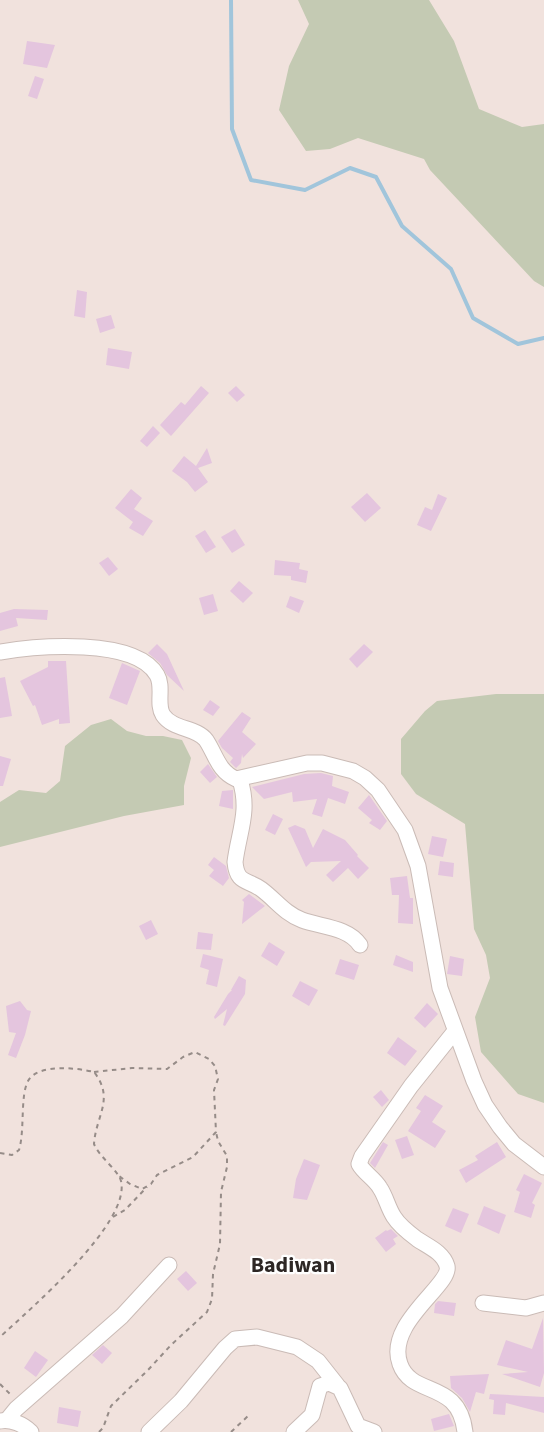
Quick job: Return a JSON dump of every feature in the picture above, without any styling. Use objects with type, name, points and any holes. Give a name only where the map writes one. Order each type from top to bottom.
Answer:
[{"type":"street","points":[[0,652],[24,648],[99,648],[132,656],[147,665],[157,675],[164,717],[170,722],[201,735],[222,770],[229,776],[240,780],[295,766],[322,763],[341,766],[353,771],[378,790],[405,830],[418,866],[435,954],[436,971],[455,1031],[485,1106],[514,1144],[544,1167]]},
{"type":"street","points":[[240,780],[245,810],[235,862],[235,869],[240,878],[263,891],[287,913],[304,921],[349,934],[360,945]]},
{"type":"street","points":[[455,1031],[404,1095],[362,1156],[359,1164],[380,1187],[397,1220],[416,1238],[435,1251],[446,1264],[445,1277],[420,1304],[405,1328],[398,1349],[398,1357],[405,1374],[411,1379],[452,1400],[459,1409],[465,1432]]},
{"type":"street","points":[[3,1420],[122,1316],[169,1265]]},
{"type":"street","points":[[483,1303],[526,1308],[544,1302]]},
{"type":"street","points":[[149,1432],[181,1401],[235,1339],[257,1337],[297,1347],[318,1362],[342,1391],[355,1423],[374,1432]]},
{"type":"street","points":[[294,1432],[312,1415],[320,1386],[329,1383],[337,1385]]},
{"type":"street","points":[[3,1420],[22,1425],[31,1432]]},
{"type":"path","points":[[0,1153],[12,1155],[19,1150],[23,1137],[28,1080],[36,1073],[49,1069],[94,1072],[132,1068],[167,1069],[183,1057],[195,1052],[209,1059],[215,1066],[218,1079],[214,1090],[216,1132],[218,1141],[227,1156],[227,1167],[220,1198],[220,1244],[213,1274],[212,1299],[207,1312],[111,1406],[103,1428],[99,1432]]},
{"type":"path","points":[[94,1072],[105,1090],[94,1144],[104,1161],[130,1184],[142,1189],[151,1184]]},
{"type":"path","points":[[113,1217],[125,1210],[157,1175],[193,1157],[216,1132]]},
{"type":"path","points":[[0,1337],[58,1283],[94,1243],[113,1217],[121,1193],[119,1176]]},
{"type":"path","points":[[231,1432],[248,1416]]},
{"type":"green space","points":[[298,0],[429,0],[454,41],[479,109],[522,127],[544,124],[544,287],[534,281],[430,170],[424,159],[358,138],[330,149],[306,151],[279,110],[289,66],[309,24]]},
{"type":"green space","points":[[496,694],[544,694],[544,1103],[518,1094],[481,1052],[475,1017],[490,978],[486,955],[474,929],[465,824],[416,794],[401,774],[401,739],[425,711],[437,701]]},
{"type":"green space","points":[[111,719],[127,731],[146,736],[163,736],[182,740],[191,758],[184,786],[184,805],[124,816],[0,847],[0,802],[19,790],[46,793],[60,781],[65,746],[91,725]]},
{"type":"building","points":[[27,41],[55,45],[47,68],[23,64]]},
{"type":"building","points":[[35,76],[44,79],[37,99],[28,96]]},
{"type":"building","points":[[77,290],[87,292],[85,318],[74,316]]},
{"type":"building","points":[[111,315],[115,328],[100,333],[96,319]]},
{"type":"building","points":[[108,348],[132,352],[129,369],[106,365]]},
{"type":"building","points":[[201,386],[209,393],[171,436],[160,425],[181,402],[185,405]]},
{"type":"building","points":[[236,386],[245,395],[237,402],[228,393]]},
{"type":"building","points":[[153,426],[160,433],[147,447],[140,441]]},
{"type":"building","points":[[207,448],[212,463],[198,468],[208,482],[195,492],[187,482],[172,471],[184,456],[196,466]]},
{"type":"building","points":[[131,489],[142,498],[134,509],[153,521],[143,536],[129,528],[133,522],[115,508]]},
{"type":"building","points":[[367,493],[381,508],[365,522],[351,507]]},
{"type":"building","points":[[438,494],[447,498],[431,531],[417,525],[425,507],[432,510]]},
{"type":"building","points":[[235,529],[245,545],[232,553],[221,537]]},
{"type":"building","points":[[205,530],[216,547],[206,553],[195,536]]},
{"type":"building","points":[[108,557],[118,569],[109,576],[99,563]]},
{"type":"building","points":[[275,560],[300,563],[299,569],[308,571],[306,583],[291,580],[291,576],[274,575]]},
{"type":"building","points":[[239,581],[253,593],[243,603],[230,591]]},
{"type":"building","points":[[213,594],[218,611],[204,615],[199,598]]},
{"type":"building","points":[[290,596],[304,601],[299,613],[286,607]]},
{"type":"building","points":[[14,609],[48,610],[47,620],[16,618],[18,626],[0,631],[0,613]]},
{"type":"building","points":[[157,644],[167,654],[184,691],[167,675],[160,663],[148,653]]},
{"type":"building","points":[[364,644],[373,652],[357,668],[349,659]]},
{"type":"building","points":[[48,661],[66,661],[70,723],[59,724],[59,719],[42,725],[35,705],[33,706],[20,681],[48,667]]},
{"type":"building","points":[[122,663],[140,671],[127,705],[109,698]]},
{"type":"building","points":[[5,677],[12,716],[0,718],[0,678]]},
{"type":"building","points":[[210,700],[220,707],[213,716],[203,710]]},
{"type":"building","points":[[242,712],[251,718],[242,732],[256,744],[243,758],[242,754],[241,763],[236,768],[230,762],[233,758],[218,741]]},
{"type":"building","points":[[0,756],[11,759],[3,786],[0,786]]},
{"type":"building","points":[[208,764],[217,777],[210,783],[200,772]]},
{"type":"building","points":[[321,773],[333,776],[332,786],[349,792],[345,804],[328,798],[322,817],[312,814],[317,799],[293,802],[292,792],[264,799],[252,787],[304,774]]},
{"type":"building","points":[[233,790],[233,809],[219,806],[222,791]]},
{"type":"building","points":[[369,795],[387,821],[380,830],[369,823],[372,820],[358,808]]},
{"type":"building","points":[[273,814],[283,819],[275,835],[265,830]]},
{"type":"building","points":[[295,825],[305,829],[313,848],[323,829],[345,840],[369,868],[358,879],[348,868],[333,882],[326,875],[341,861],[311,862],[306,867],[288,828]]},
{"type":"building","points":[[432,836],[447,839],[443,857],[428,854]]},
{"type":"building","points":[[214,857],[226,866],[229,878],[223,886],[209,876],[214,870],[208,865]]},
{"type":"building","points":[[440,861],[454,863],[453,877],[438,875]]},
{"type":"building","points":[[407,876],[410,898],[413,898],[413,924],[398,923],[399,895],[392,895],[390,878]]},
{"type":"building","points":[[249,894],[265,906],[242,924],[244,902],[242,900]]},
{"type":"building","points":[[151,920],[158,934],[146,940],[139,926]]},
{"type":"building","points":[[198,932],[213,934],[211,950],[196,949]]},
{"type":"building","points":[[269,942],[285,952],[277,966],[261,956]]},
{"type":"building","points":[[203,954],[223,959],[217,987],[206,984],[209,970],[200,967]]},
{"type":"building","points":[[396,955],[413,962],[413,972],[393,965]]},
{"type":"building","points":[[450,956],[464,959],[462,976],[447,974]]},
{"type":"building","points":[[340,959],[359,965],[354,980],[335,974]]},
{"type":"building","points":[[239,976],[246,980],[245,994],[225,1026],[223,1025],[227,1009],[215,1019],[214,1017]]},
{"type":"building","points":[[300,981],[318,990],[309,1006],[292,996]]},
{"type":"building","points":[[20,1001],[27,1010],[31,1011],[16,1058],[8,1055],[16,1033],[9,1032],[6,1006]]},
{"type":"building","points":[[427,1003],[438,1014],[425,1028],[414,1018]]},
{"type":"building","points":[[398,1037],[417,1051],[405,1066],[387,1053]]},
{"type":"building","points":[[381,1090],[389,1100],[382,1107],[373,1097]]},
{"type":"building","points":[[425,1095],[443,1106],[432,1122],[446,1131],[435,1148],[408,1131],[421,1111],[416,1108]]},
{"type":"building","points":[[407,1136],[414,1155],[402,1159],[395,1140]]},
{"type":"building","points":[[383,1142],[388,1145],[375,1168],[370,1163]]},
{"type":"building","points":[[497,1142],[506,1157],[466,1183],[459,1170],[478,1160],[475,1156]]},
{"type":"building","points":[[304,1159],[320,1165],[307,1200],[293,1198],[296,1179]]},
{"type":"building","points":[[524,1174],[542,1183],[532,1203],[535,1205],[531,1218],[514,1212],[520,1192],[516,1190]]},
{"type":"building","points":[[484,1206],[506,1215],[499,1234],[477,1224]]},
{"type":"building","points":[[453,1208],[469,1214],[461,1233],[445,1226]]},
{"type":"building","points":[[391,1229],[398,1236],[393,1239],[396,1244],[386,1252],[375,1238]]},
{"type":"building","points":[[186,1271],[197,1283],[188,1291],[177,1279]]},
{"type":"building","points":[[438,1301],[456,1303],[454,1316],[434,1313],[435,1304]]},
{"type":"building","points":[[543,1318],[544,1373],[540,1387],[502,1374],[528,1372],[497,1365],[506,1340],[532,1349]]},
{"type":"building","points":[[103,1345],[112,1353],[102,1364],[92,1355]]},
{"type":"building","points":[[35,1351],[48,1360],[36,1377],[24,1368]]},
{"type":"building","points":[[489,1374],[484,1394],[476,1392],[470,1412],[462,1398],[451,1388],[450,1376]]},
{"type":"building","points":[[490,1394],[544,1397],[544,1413],[506,1403],[505,1415],[493,1414],[494,1400],[489,1399]]},
{"type":"building","points":[[59,1407],[81,1411],[78,1427],[57,1423]]},
{"type":"building","points":[[449,1414],[454,1426],[434,1431],[431,1419]]},
{"type":"waterway","points":[[231,0],[232,129],[251,180],[305,190],[350,168],[376,177],[402,226],[451,269],[473,318],[518,344],[544,338]]},
{"type":"district","name":"Badiwan","points":[[293,1264]]}]
